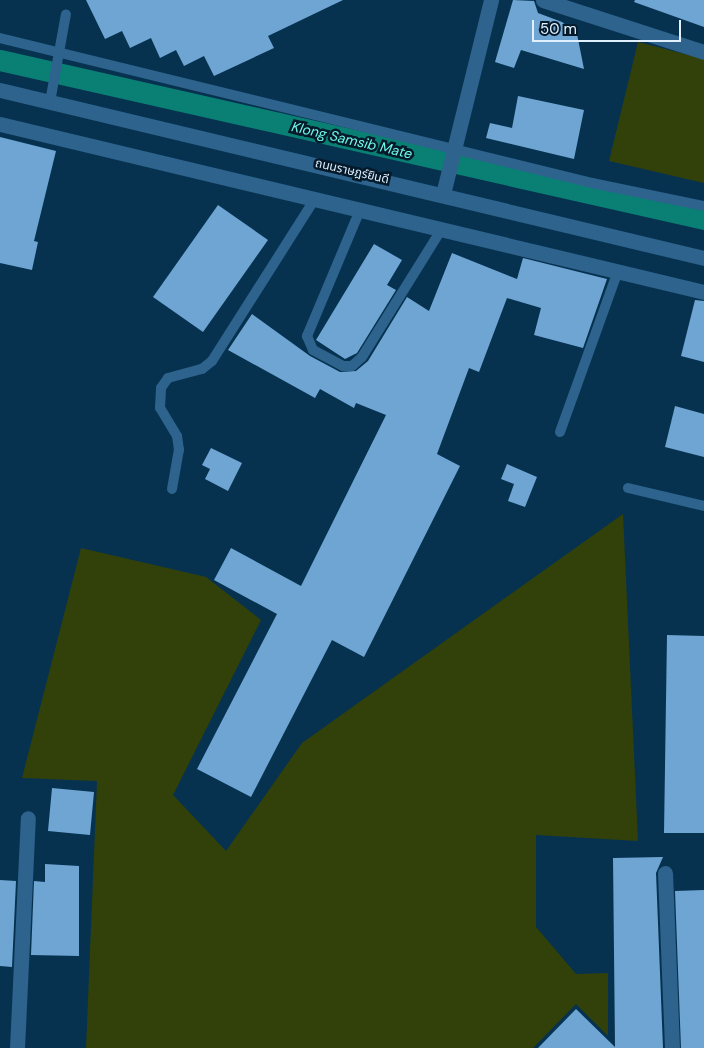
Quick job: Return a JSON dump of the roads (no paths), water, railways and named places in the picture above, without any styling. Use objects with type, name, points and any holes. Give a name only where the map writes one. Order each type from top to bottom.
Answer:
[{"type":"main road","points":[[445,188],[491,0]]},
{"type":"main road","points":[[543,0],[704,52]]},
{"type":"main road","name":"ถนนราษฎร์ยินดี","points":[[0,90],[445,188],[704,258]]},
{"type":"main road","points":[[0,124],[704,292]]},
{"type":"main road","points":[[17,1048],[28,818]]},
{"type":"main road","points":[[666,873],[672,1048]]},
{"type":"lane","points":[[50,102],[61,54],[66,14]]},
{"type":"lane","points":[[0,38],[454,150],[704,206]]},
{"type":"lane","points":[[172,489],[179,450],[177,436],[160,408],[161,388],[168,378],[202,369],[212,361],[315,199]]},
{"type":"lane","points":[[360,210],[307,336],[313,350],[343,366],[352,366],[362,357],[440,230]]},
{"type":"lane","points":[[560,432],[618,271]]},
{"type":"lane","points":[[628,488],[704,506]]},
{"type":"waterway","name":"Klong Samsib Mate","points":[[0,60],[704,219]]}]
